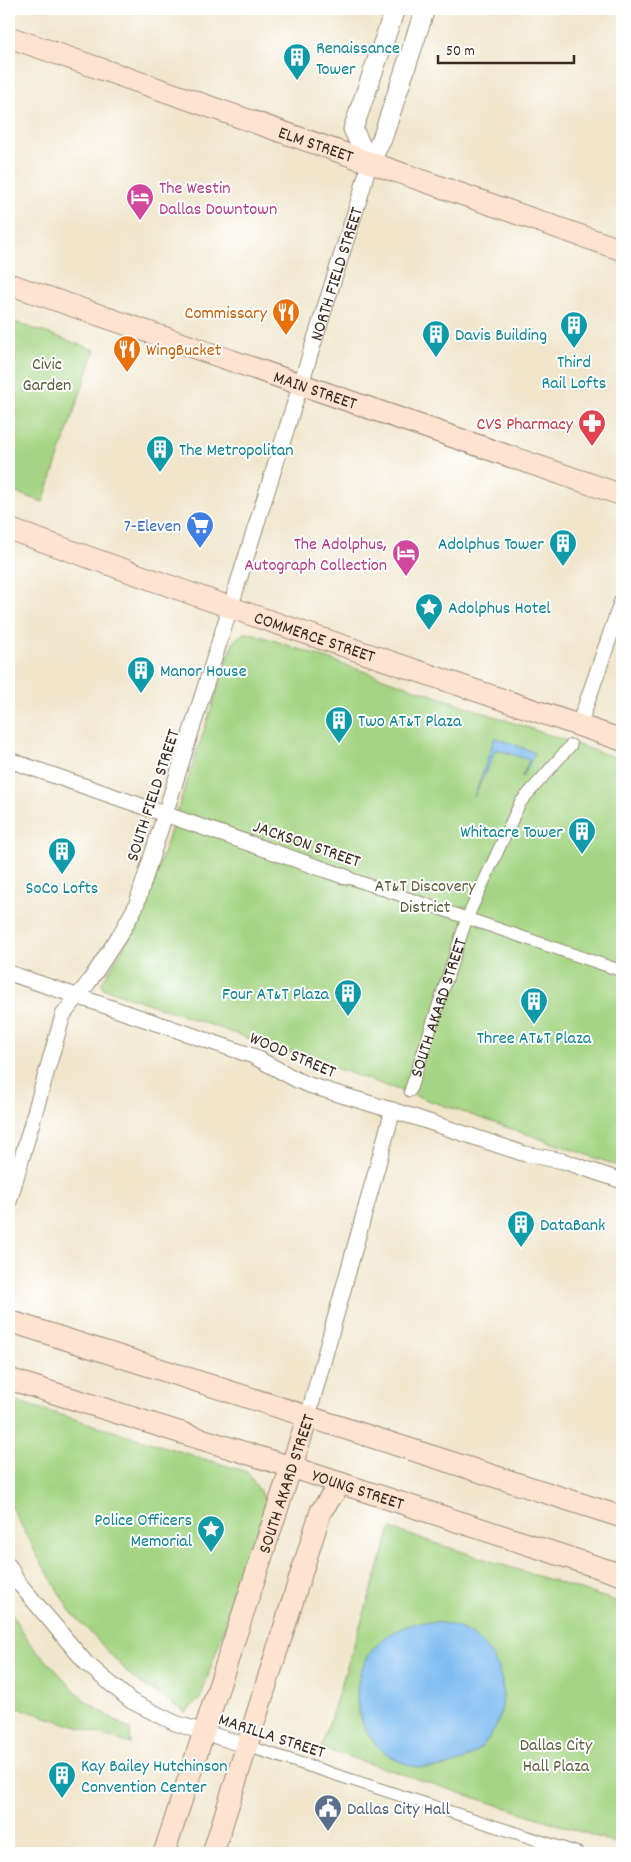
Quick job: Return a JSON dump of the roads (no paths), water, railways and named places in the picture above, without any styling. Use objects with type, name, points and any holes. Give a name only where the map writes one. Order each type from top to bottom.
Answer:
[{"type":"main road","name":"ELM STREET","points":[[9,37],[622,250]]},
{"type":"main road","name":"MAIN STREET","points":[[9,284],[622,495]]},
{"type":"main road","name":"COMMERCE STREET","points":[[9,529],[622,740]]},
{"type":"main road","points":[[9,1321],[622,1517]]},
{"type":"main road","name":"YOUNG STREET","points":[[9,1379],[291,1467],[622,1575]]},
{"type":"main road","name":"SOUTH AKARD STREET","points":[[164,1853],[308,1416]]},
{"type":"main road","points":[[213,1853],[321,1511],[341,1483]]},
{"type":"street","points":[[369,163],[353,129],[395,9]]},
{"type":"street","name":"NORTH FIELD STREET","points":[[300,385],[369,163],[382,139],[424,9]]},
{"type":"street","name":"SOUTH FIELD STREET","points":[[9,1202],[63,1015],[121,933],[136,906],[300,385]]},
{"type":"street","points":[[579,725],[622,601]]},
{"type":"street","name":"SOUTH AKARD STREET","points":[[410,1091],[468,918],[520,803],[571,745]]},
{"type":"street","name":"JACKSON STREET","points":[[9,760],[622,971]]},
{"type":"street","name":"WOOD STREET","points":[[9,973],[259,1058],[296,1080],[525,1154],[563,1161],[622,1181]]},
{"type":"street","name":"SOUTH AKARD STREET","points":[[308,1416],[393,1110]]},
{"type":"street","name":"MARILLA STREET","points":[[9,1566],[17,1581],[86,1663],[131,1701],[162,1718],[578,1853]]},
{"type":"water","points":[[495,737],[535,753],[522,777],[529,760],[496,749],[474,797]]},
{"type":"water","points":[[430,1622],[444,1623],[458,1628],[471,1634],[482,1643],[491,1654],[497,1667],[502,1681],[502,1709],[497,1723],[491,1736],[482,1747],[471,1756],[458,1762],[444,1767],[430,1768],[416,1767],[402,1762],[389,1756],[378,1747],[369,1736],[363,1723],[358,1709],[357,1695],[358,1681],[363,1667],[369,1654],[378,1643],[389,1634],[402,1628],[416,1623]]},
{"type":"tram line","points":[[611,9],[622,13]]},
{"type":"place","name":"Renaissance Tower","points":[[297,81]]},
{"type":"place","name":"The Westin Dallas Downtown","points":[[140,221]]},
{"type":"place","name":"Commissary","points":[[286,336]]},
{"type":"place","name":"Third Rail Lofts","points":[[574,349]]},
{"type":"place","name":"Davis Building","points":[[436,358]]},
{"type":"place","name":"WingBucket","points":[[127,373]]},
{"type":"place","name":"CVS Pharmacy","points":[[592,447]]},
{"type":"place","name":"The Metropolitan","points":[[160,473]]},
{"type":"place","name":"7-Eleven","points":[[200,549]]},
{"type":"place","name":"Adolphus Tower","points":[[563,567]]},
{"type":"place","name":"The Adolphus, Autograph Collection","points":[[406,577]]},
{"type":"place","name":"Adolphus Hotel","points":[[429,631]]},
{"type":"place","name":"Manor House","points":[[141,694]]},
{"type":"place","name":"Two AT&T Plaza","points":[[339,744]]},
{"type":"place","name":"Whitacre Tower","points":[[582,855]]},
{"type":"place","name":"SoCo Lofts","points":[[62,875]]},
{"type":"place","name":"Four AT&T Plaza","points":[[348,1017]]},
{"type":"place","name":"Three AT&T Plaza","points":[[534,1025]]},
{"type":"place","name":"DataBank","points":[[521,1248]]},
{"type":"place","name":"Police Officers Memorial","points":[[211,1553]]},
{"type":"place","name":"Kay Bailey Hutchinson Convention Center","points":[[62,1799]]},
{"type":"place","name":"Dallas City Hall","points":[[328,1832]]},
{"type":"park label","name":"Civic Garden","points":[[47,373]]},
{"type":"park label","name":"AT&T Discovery District","points":[[425,895]]},
{"type":"park label","name":"Dallas City Hall Plaza","points":[[556,1754]]}]
